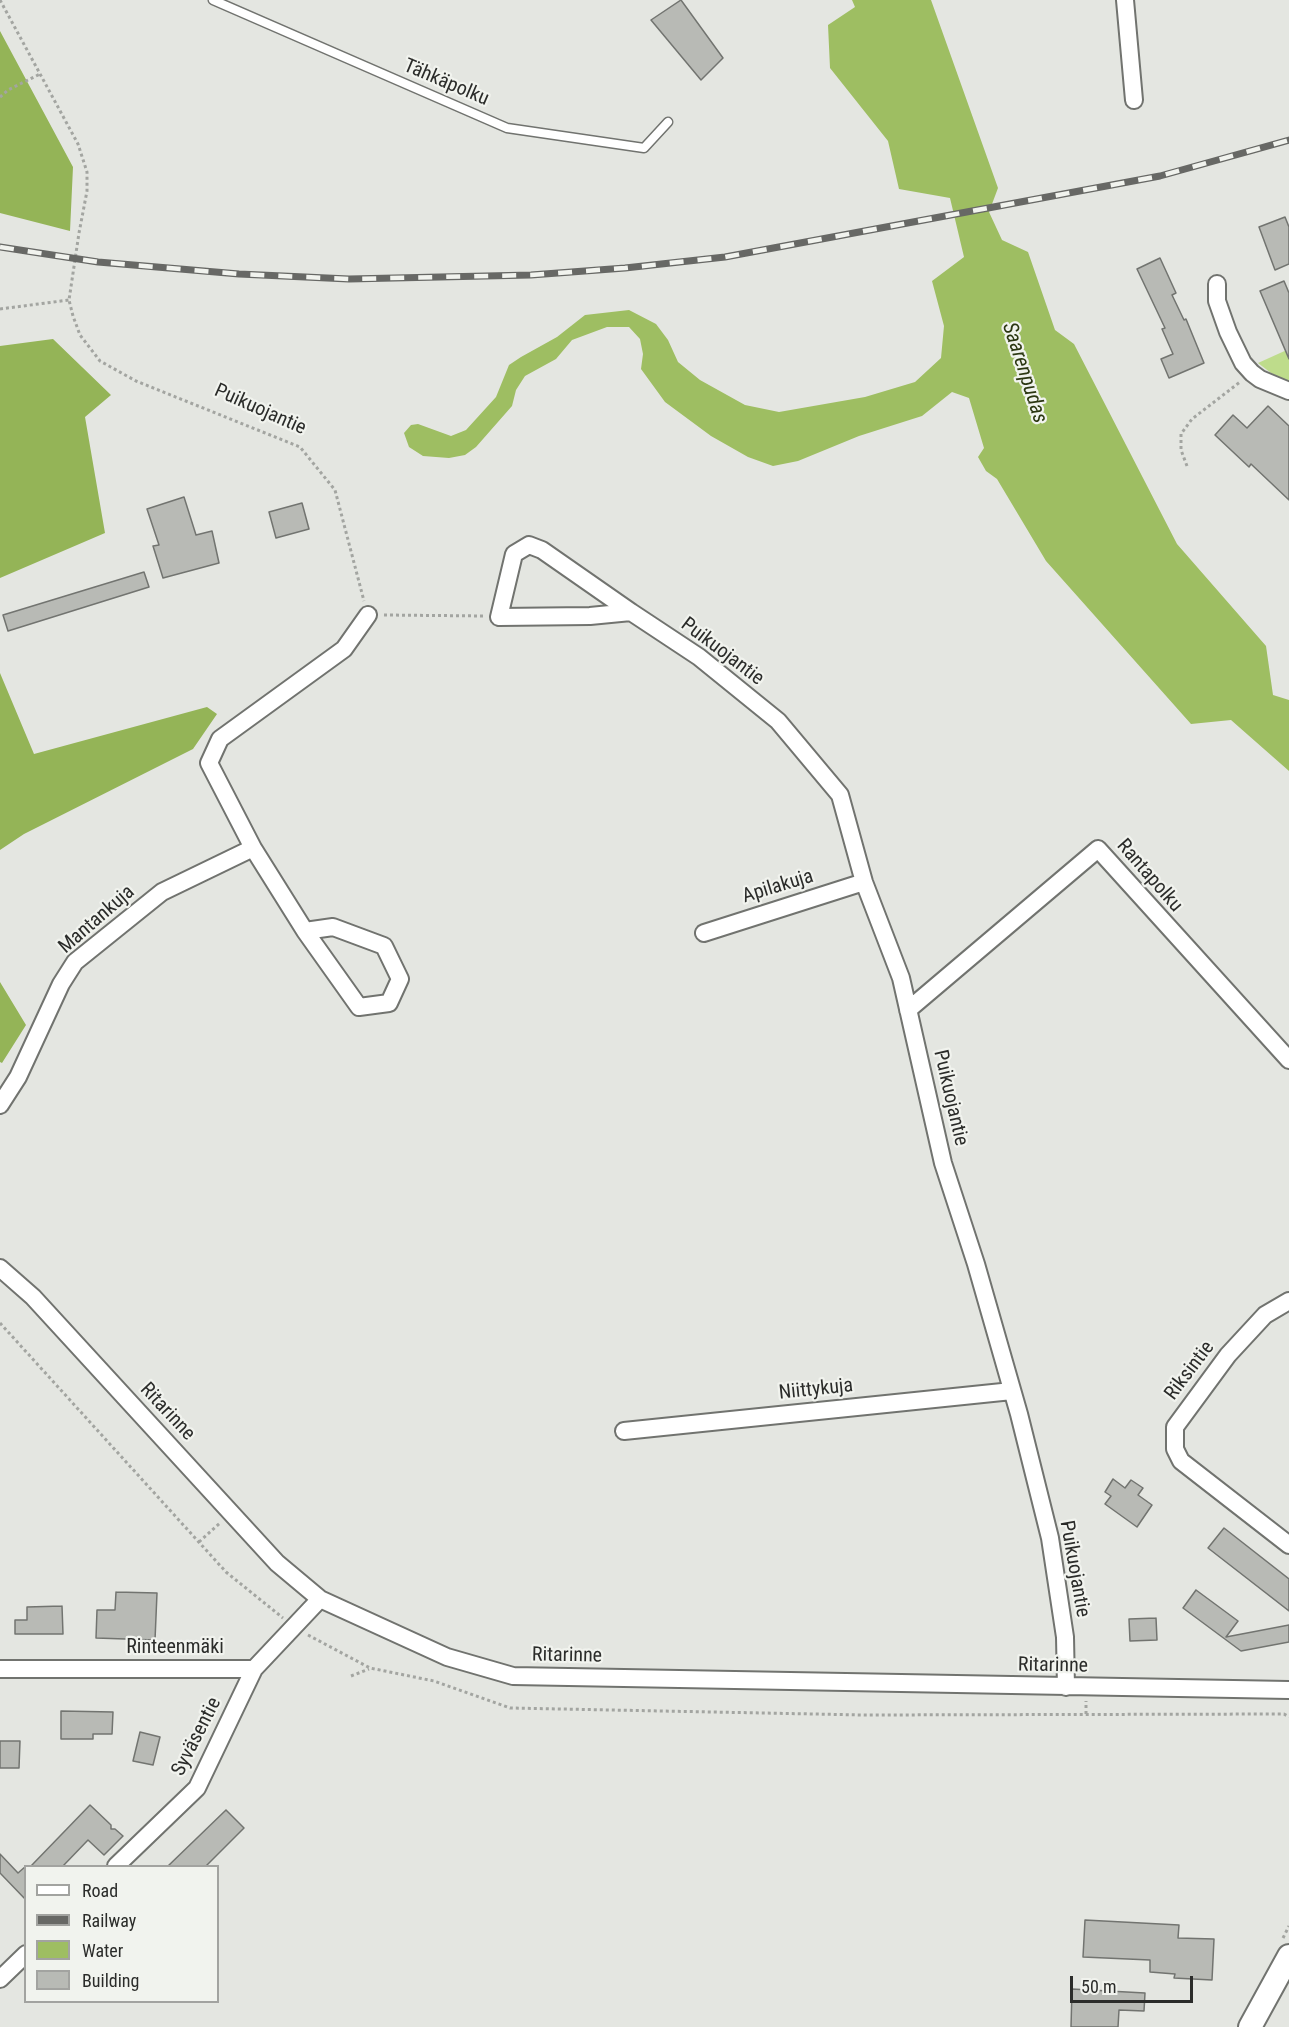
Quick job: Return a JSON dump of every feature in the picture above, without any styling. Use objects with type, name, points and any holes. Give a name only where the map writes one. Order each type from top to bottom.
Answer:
[{"type":"main road","points":[[1250,2027],[1289,1956]]},
{"type":"street","points":[[1125,0],[1134,100]]},
{"type":"street","points":[[1217,284],[1217,301],[1228,332],[1243,363],[1252,374],[1289,391]]},
{"type":"street","name":"Puikuojantie","points":[[499,617],[514,554],[529,545],[542,550],[699,657],[778,721],[840,795],[864,882],[901,978],[943,1163],[976,1264],[1050,1538],[1065,1637],[1066,1687]]},
{"type":"street","points":[[499,617],[590,616],[631,612]]},
{"type":"street","points":[[305,931],[333,927],[384,946],[400,979],[389,1003],[359,1007],[305,931],[253,848],[209,763],[220,739],[344,649],[368,615]]},
{"type":"street","name":"Mantankuja","points":[[0,1105],[18,1077],[61,984],[75,962],[162,892],[253,848]]},
{"type":"street","name":"Rantapolku","points":[[908,1010],[1098,849],[1289,1060]]},
{"type":"street","name":"Apilakuja","points":[[704,933],[864,882]]},
{"type":"street","name":"Ritarinne","points":[[0,1268],[33,1297],[277,1563],[321,1599],[447,1657],[513,1676],[1289,1690]]},
{"type":"street","name":"Riksintie","points":[[1289,1301],[1265,1315],[1228,1354],[1175,1427],[1175,1449],[1181,1461],[1289,1545]]},
{"type":"street","name":"Niittykuja","points":[[624,1431],[1012,1391]]},
{"type":"street","points":[[254,1669],[321,1599]]},
{"type":"street","name":"Rinteenmäki","points":[[0,1669],[254,1669]]},
{"type":"street","name":"Syväsentie","points":[[117,1865],[197,1788],[254,1669]]},
{"type":"street","points":[[0,1978],[24,1956]]},
{"type":"lane","name":"Tähkäpolku","points":[[213,0],[507,128],[644,148],[668,122]]},
{"type":"path","points":[[0,0],[78,144],[87,171],[87,191],[69,300],[0,309]]},
{"type":"path","points":[[0,97],[8,90],[40,74]]},
{"type":"path","name":"Puikuojantie","points":[[69,300],[80,335],[100,361],[136,381],[300,447],[335,490],[368,615]]},
{"type":"path","points":[[1186,466],[1181,450],[1181,434],[1192,419],[1212,402],[1252,374]]},
{"type":"path","points":[[368,615],[499,617]]},
{"type":"path","points":[[0,1323],[226,1572],[294,1627],[370,1668],[435,1681],[510,1708],[864,1715],[1284,1714],[1289,1717]]},
{"type":"path","points":[[199,1542],[231,1513]]},
{"type":"path","points":[[351,1676],[370,1668]]},
{"type":"shaded area","points":[[0,31],[73,167],[70,231],[0,213]]},
{"type":"shaded area","points":[[53,339],[111,395],[85,417],[105,533],[0,578],[0,346]]},
{"type":"shaded area","points":[[1289,349],[1289,381],[1271,373],[1258,363]]},
{"type":"shaded area","points":[[0,673],[34,754],[207,707],[217,714],[193,749],[24,834],[0,850]]},
{"type":"shaded area","points":[[0,982],[26,1025],[2,1063],[0,1062]]},
{"type":"water","name":"Saarenpudas","points":[[852,0],[931,0],[998,188],[989,212],[1002,240],[1028,252],[1055,330],[1074,344],[1177,544],[1266,646],[1273,695],[1289,700],[1289,771],[1231,720],[1191,724],[1046,561],[997,479],[986,471],[978,457],[984,448],[969,398],[952,392],[922,416],[859,436],[798,461],[773,466],[748,457],[711,436],[665,402],[641,369],[643,354],[640,339],[629,327],[607,327],[572,340],[556,359],[525,376],[516,390],[512,406],[476,447],[465,455],[449,458],[423,456],[409,447],[404,433],[411,425],[418,424],[451,436],[466,430],[496,397],[509,365],[557,337],[585,315],[629,310],[656,324],[668,340],[678,362],[700,380],[745,405],[779,412],[865,397],[915,382],[941,358],[944,326],[932,281],[964,257],[950,198],[899,189],[888,141],[830,68],[828,25],[855,7]]},
{"type":"building","points":[[681,0],[723,58],[701,80],[651,20]]},
{"type":"building","points":[[1285,217],[1289,227],[1289,264],[1275,270],[1259,227]]},
{"type":"building","points":[[1160,258],[1176,293],[1172,295],[1184,320],[1186,319],[1204,363],[1169,378],[1161,359],[1173,354],[1162,329],[1165,328],[1137,269]]},
{"type":"building","points":[[1284,281],[1289,293],[1289,359],[1260,291]]},
{"type":"building","points":[[1268,406],[1289,426],[1289,500],[1251,464],[1249,467],[1215,435],[1233,415],[1247,428]]},
{"type":"building","points":[[184,497],[196,535],[212,531],[219,563],[163,578],[153,546],[159,545],[147,509]]},
{"type":"building","points":[[302,503],[309,529],[276,538],[269,512]]},
{"type":"building","points":[[144,572],[149,587],[8,631],[3,615]]},
{"type":"building","points":[[1113,1479],[1125,1488],[1131,1480],[1143,1488],[1138,1495],[1152,1505],[1137,1527],[1105,1504],[1111,1496],[1105,1492]]},
{"type":"building","points":[[1224,1528],[1289,1579],[1289,1611],[1208,1548]]},
{"type":"building","points":[[1196,1590],[1238,1621],[1226,1637],[1289,1625],[1289,1642],[1241,1651],[1183,1608]]},
{"type":"building","points":[[116,1592],[157,1593],[155,1640],[96,1638],[97,1610],[115,1610]]},
{"type":"building","points":[[62,1606],[63,1634],[15,1634],[15,1620],[27,1620],[27,1607]]},
{"type":"building","points":[[1156,1618],[1157,1640],[1130,1641],[1129,1619]]},
{"type":"building","points":[[61,1711],[113,1712],[112,1734],[93,1734],[93,1739],[61,1739]]},
{"type":"building","points":[[140,1732],[160,1737],[153,1765],[133,1761]]},
{"type":"building","points":[[0,1741],[20,1741],[19,1768],[0,1768]]},
{"type":"building","points":[[90,1805],[111,1825],[111,1829],[115,1829],[123,1836],[104,1855],[88,1840],[64,1865],[32,1865]]},
{"type":"building","points":[[226,1810],[244,1828],[207,1865],[169,1865]]},
{"type":"building","points":[[0,1854],[18,1873],[24,1868],[24,1898],[0,1873]]},
{"type":"building","points":[[1085,1920],[1179,1925],[1178,1938],[1214,1939],[1212,1980],[1174,1978],[1175,1974],[1150,1972],[1150,1960],[1083,1957]]},
{"type":"building","points":[[1072,1989],[1145,1993],[1144,2011],[1119,2010],[1118,2027],[1071,2027]]},
{"type":"railway","points":[[0,247],[98,262],[239,274],[349,279],[531,275],[625,268],[725,257],[1160,176],[1289,140]]}]
